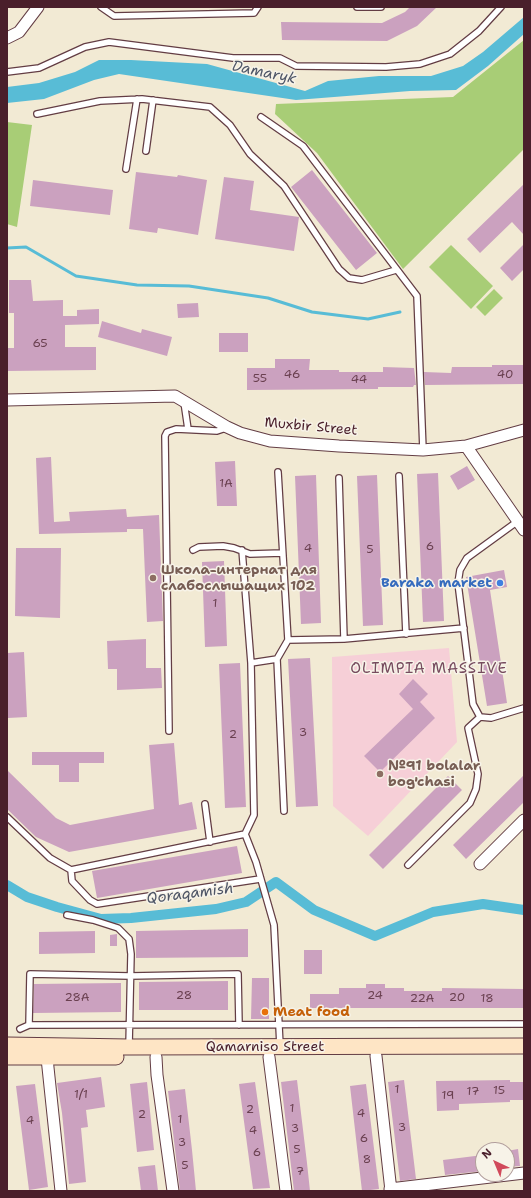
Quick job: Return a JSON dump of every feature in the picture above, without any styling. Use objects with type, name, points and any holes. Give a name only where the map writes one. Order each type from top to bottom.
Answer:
[{"type":"main road","name":"Qamarniso Street","points":[[7,1045],[128,1047],[376,1056],[524,1056]]},
{"type":"main road","name":"Qamarniso Street","points":[[7,1057],[156,1057],[274,1052],[524,1046]]},
{"type":"street","points":[[7,38],[19,32],[38,7]]},
{"type":"street","name":"Muxbir Street","points":[[7,400],[168,395],[184,400],[227,427],[240,433],[270,441],[339,446],[423,450],[466,446],[524,430]]},
{"type":"street","points":[[466,446],[521,525]]},
{"type":"street","points":[[480,864],[524,820]]},
{"type":"street","points":[[274,1052],[286,1191]]},
{"type":"street","points":[[376,1056],[390,1190],[524,1173]]},
{"type":"street","points":[[156,1057],[156,1075],[173,1191]]},
{"type":"street","points":[[47,1058],[61,1191]]},
{"type":"lane","points":[[101,7],[114,16],[254,13],[258,7]]},
{"type":"lane","points":[[357,7],[381,7]]},
{"type":"lane","points":[[7,72],[38,68],[85,47],[109,42],[234,58],[280,58],[296,66],[386,67],[420,64],[450,54],[479,31],[501,7]]},
{"type":"lane","points":[[126,169],[136,99]]},
{"type":"lane","points":[[37,114],[100,101],[136,99],[210,107],[217,115],[230,125],[250,154],[284,186],[338,269],[349,278],[362,280],[396,270]]},
{"type":"lane","points":[[146,151],[153,100]]},
{"type":"lane","points":[[261,117],[303,146],[417,296],[423,450]]},
{"type":"lane","points":[[184,400],[188,429]]},
{"type":"lane","points":[[169,731],[165,436],[167,432],[176,429],[217,431],[227,427]]},
{"type":"lane","points":[[278,472],[288,640],[276,659],[284,811]]},
{"type":"lane","points":[[399,476],[406,634]]},
{"type":"lane","points":[[339,478],[344,639]]},
{"type":"lane","points":[[480,717],[474,704],[458,583],[460,570],[467,558],[521,525]]},
{"type":"lane","points":[[193,550],[199,547],[223,546],[258,555],[282,553]]},
{"type":"lane","points":[[242,550],[251,663],[254,814],[245,834],[274,925],[278,1025],[274,1052]]},
{"type":"lane","points":[[288,640],[344,639],[464,628]]},
{"type":"lane","points":[[251,663],[276,659]]},
{"type":"lane","points":[[408,864],[470,803],[476,789],[478,774],[468,728],[480,717],[491,718],[524,708]]},
{"type":"lane","points":[[205,804],[210,842]]},
{"type":"lane","points":[[7,817],[50,858],[71,870],[245,834]]},
{"type":"lane","points":[[71,870],[72,881],[90,900],[96,904],[260,879]]},
{"type":"lane","points":[[67,915],[118,928],[129,939],[131,954],[130,1026],[128,1047]]},
{"type":"lane","points":[[29,1025],[30,974],[130,976],[238,974],[239,1025]]},
{"type":"lane","points":[[20,1029],[29,1025],[130,1026],[524,1024]]},
{"type":"shaded area","name":"№91 bolalar bog'chasi","points":[[449,648],[457,742],[368,836],[333,806],[332,657]]},
{"type":"green space","points":[[524,40],[524,149],[403,269],[317,153],[275,114],[276,104],[453,97]]},
{"type":"green space","points":[[7,122],[32,125],[17,227],[7,224]]},
{"type":"green space","points":[[451,245],[493,286],[471,309],[429,267]]},
{"type":"green space","points":[[494,289],[503,298],[485,316],[476,307]]},
{"type":"water","points":[[524,17],[524,34],[488,66],[456,90],[410,91],[296,100],[119,74],[94,80],[44,99],[7,103],[7,87],[39,83],[75,72],[99,60],[207,64],[305,91],[328,81],[379,76],[431,76],[463,66],[483,52]]},
{"type":"building","points":[[410,7],[437,7],[417,26],[387,41],[282,40],[281,22],[382,23],[405,12]]},
{"type":"building","points":[[312,170],[377,253],[356,270],[291,187]]},
{"type":"building","points":[[136,172],[177,177],[178,175],[207,180],[198,235],[158,228],[157,233],[129,229]]},
{"type":"building","points":[[224,177],[254,181],[250,210],[299,217],[294,251],[215,239]]},
{"type":"building","points":[[33,180],[113,190],[110,215],[30,206]]},
{"type":"building","points":[[524,184],[524,235],[512,222],[480,253],[467,239]]},
{"type":"building","points":[[524,244],[524,269],[512,281],[500,268]]},
{"type":"building","points":[[9,280],[31,280],[33,301],[63,300],[63,316],[77,316],[77,310],[99,309],[99,324],[65,325],[65,347],[96,347],[96,370],[7,371],[7,348],[14,348],[14,313],[9,313]]},
{"type":"building","points":[[198,303],[199,317],[178,318],[177,304]]},
{"type":"building","points":[[102,321],[141,333],[142,329],[172,337],[167,356],[98,337]]},
{"type":"building","points":[[219,333],[248,333],[248,352],[219,352]]},
{"type":"building","points":[[275,359],[310,359],[309,370],[339,370],[339,372],[383,372],[383,367],[414,368],[416,385],[413,387],[378,387],[378,389],[247,390],[247,368],[275,368]]},
{"type":"building","points":[[492,365],[524,365],[524,384],[425,385],[424,372],[451,373],[452,367],[492,367]]},
{"type":"building","name":"Школа-интернат для слабослышащих 102","points":[[51,457],[54,522],[70,521],[69,512],[126,509],[127,517],[159,515],[163,621],[147,622],[143,529],[127,529],[127,532],[39,534],[36,458]]},
{"type":"building","points":[[235,461],[237,506],[217,506],[215,462]]},
{"type":"building","points":[[467,466],[475,480],[458,490],[450,476]]},
{"type":"building","points":[[438,473],[444,621],[423,622],[417,474]]},
{"type":"building","points":[[316,475],[321,623],[301,624],[295,476]]},
{"type":"building","points":[[377,475],[383,625],[363,626],[357,476]]},
{"type":"building","points":[[16,548],[61,548],[60,618],[15,616]]},
{"type":"building","points":[[224,561],[227,646],[205,647],[202,562]]},
{"type":"building","points":[[504,570],[507,587],[490,590],[507,703],[487,706],[466,577]]},
{"type":"building","points":[[146,639],[146,668],[161,668],[162,688],[117,690],[117,669],[108,669],[107,641]]},
{"type":"building","points":[[24,652],[27,717],[8,718],[7,653]]},
{"type":"building","points":[[310,658],[318,806],[296,807],[288,659]]},
{"type":"building","points":[[240,663],[246,807],[225,808],[219,664]]},
{"type":"building","points":[[413,679],[428,694],[420,702],[435,718],[380,772],[364,756],[413,709],[399,694]]},
{"type":"building","points":[[174,743],[179,805],[192,802],[197,829],[69,852],[36,837],[7,809],[7,770],[56,818],[70,825],[154,809],[149,745]]},
{"type":"building","points":[[32,752],[104,752],[104,763],[79,763],[79,782],[59,782],[59,765],[32,765]]},
{"type":"building","points":[[524,775],[524,802],[466,859],[453,845]]},
{"type":"building","points":[[448,776],[462,790],[383,869],[369,855]]},
{"type":"building","points":[[237,846],[242,873],[97,898],[92,871]]},
{"type":"building","points":[[248,929],[248,957],[136,958],[136,931]]},
{"type":"building","points":[[95,931],[95,953],[39,954],[39,932]]},
{"type":"building","points":[[117,934],[117,946],[110,946],[110,935]]},
{"type":"building","points":[[304,950],[322,950],[322,974],[304,974]]},
{"type":"building","points":[[252,978],[269,978],[269,1019],[251,1019]]},
{"type":"building","points":[[228,981],[228,1010],[139,1010],[139,982]]},
{"type":"building","points":[[121,983],[121,1012],[33,1013],[34,984]]},
{"type":"building","points":[[366,984],[385,984],[385,988],[404,988],[404,991],[442,991],[442,988],[524,989],[524,1008],[310,1008],[310,994],[339,994],[339,988],[366,988]]},
{"type":"building","points":[[101,1077],[105,1107],[86,1110],[88,1127],[81,1128],[86,1182],[69,1184],[62,1113],[57,1083]]},
{"type":"building","points":[[297,1080],[310,1191],[294,1191],[281,1082]]},
{"type":"building","points":[[404,1080],[416,1179],[400,1181],[388,1082]]},
{"type":"building","points":[[510,1080],[510,1082],[524,1082],[524,1100],[459,1104],[459,1110],[437,1111],[436,1081]]},
{"type":"building","points":[[147,1082],[154,1150],[137,1152],[130,1084]]},
{"type":"building","points":[[255,1082],[270,1188],[253,1189],[239,1084]]},
{"type":"building","points":[[35,1084],[48,1187],[29,1190],[16,1086]]},
{"type":"building","points":[[366,1084],[379,1189],[362,1191],[350,1086]]},
{"type":"building","points":[[185,1089],[196,1191],[180,1191],[168,1091]]},
{"type":"building","points":[[518,1149],[520,1166],[515,1166],[515,1150]]},
{"type":"building","points":[[475,1156],[475,1172],[445,1175],[443,1160]]},
{"type":"building","points":[[155,1165],[158,1191],[141,1191],[138,1167]]},
{"type":"waterway","points":[[7,248],[26,247],[76,276],[137,285],[189,286],[268,298],[312,312],[368,319],[400,312]]},
{"type":"waterway","name":"Qoraqamish","points":[[7,885],[27,897],[101,919],[131,918],[216,909],[246,902],[276,882],[314,910],[375,936],[433,912],[483,904],[524,910]]},
{"type":"place","name":"Школа-интернат для слабослышащих 102","points":[[153,578]]},
{"type":"place","name":"Baraka market","points":[[500,583]]},
{"type":"place","name":"№91 bolalar bog'chasi","points":[[380,774]]},
{"type":"place","name":"Meat food","points":[[265,1012]]},
{"type":"district","name":"OLIMPIA MASSIVE","points":[[429,669]]},
{"type":"water label","name":"Damaryk","points":[[264,73]]}]
